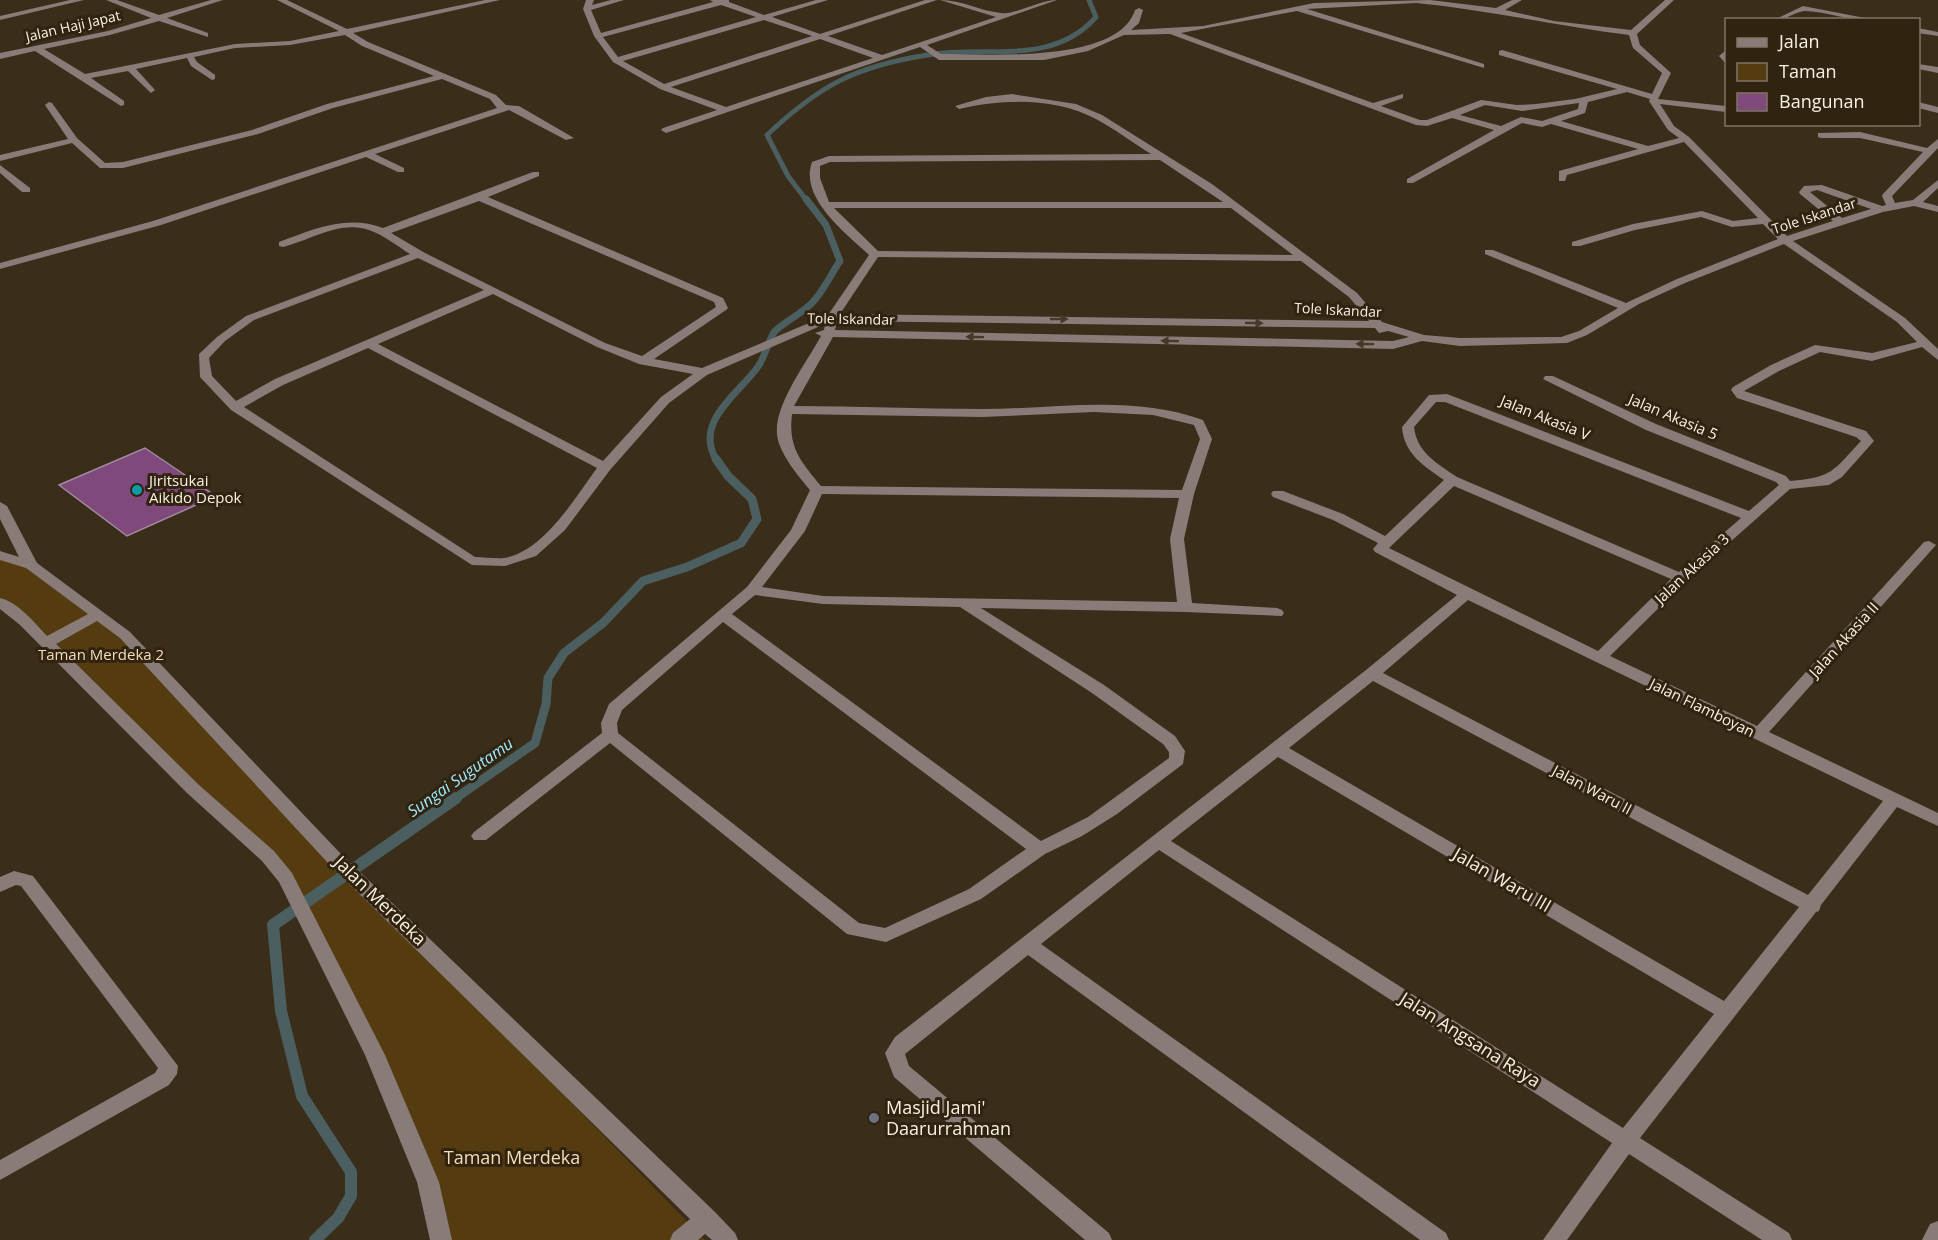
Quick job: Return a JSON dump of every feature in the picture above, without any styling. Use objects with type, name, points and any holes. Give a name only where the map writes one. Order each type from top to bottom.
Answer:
[{"type":"street","points":[[0,18],[80,0]]},
{"type":"street","points":[[110,0],[205,35]]},
{"type":"street","name":"Jalan Haji Japat","points":[[0,56],[110,33],[219,0]]},
{"type":"street","points":[[281,0],[347,32],[365,44],[493,97],[502,105],[501,109]]},
{"type":"street","points":[[84,77],[235,46],[290,43],[496,0]]},
{"type":"street","points":[[590,0],[587,9],[598,36],[616,60],[663,87],[723,109]]},
{"type":"street","points":[[587,9],[620,0]]},
{"type":"street","points":[[616,60],[769,18],[824,0]]},
{"type":"street","points":[[663,87],[933,0]]},
{"type":"street","points":[[944,0],[1002,16]]},
{"type":"street","points":[[666,130],[880,57],[924,46],[1002,16],[1053,0]]},
{"type":"street","points":[[1497,11],[1518,0]]},
{"type":"street","points":[[1123,33],[1171,32],[1296,8],[1416,1],[1497,11],[1554,23],[1633,33],[1670,0]]},
{"type":"street","points":[[1782,18],[1815,0]]},
{"type":"street","points":[[598,36],[721,1],[880,57]]},
{"type":"street","points":[[1296,8],[1481,66]]},
{"type":"street","points":[[1803,8],[1855,18]]},
{"type":"street","points":[[924,46],[937,56],[1044,57],[1084,50],[1123,33],[1135,23],[1139,10]]},
{"type":"street","points":[[1920,30],[1938,34]]},
{"type":"street","points":[[1171,32],[1419,123],[1435,122],[1483,102],[1519,108],[1585,101],[1628,89]]},
{"type":"street","points":[[1633,33],[1636,46],[1667,73],[1654,99]]},
{"type":"street","points":[[37,49],[84,77],[121,103]]},
{"type":"street","points":[[1502,53],[1628,89],[1654,99],[1725,109]]},
{"type":"street","points":[[190,57],[194,64],[212,77]]},
{"type":"street","points":[[1920,66],[1938,70]]},
{"type":"street","points":[[129,67],[151,90]]},
{"type":"street","points":[[49,105],[74,140],[103,166],[123,165],[255,132],[330,106],[442,76]]},
{"type":"street","points":[[1372,106],[1400,96]]},
{"type":"street","points":[[959,106],[1012,97],[1076,107],[1099,117],[1164,157],[1304,258],[1353,296],[1379,325],[1393,345]]},
{"type":"street","points":[[1654,99],[1671,128],[1686,139],[1785,240],[1901,320],[1938,356]]},
{"type":"street","points":[[1410,181],[1521,120],[1539,124],[1551,121],[1582,111],[1585,101]]},
{"type":"street","points":[[1920,106],[1938,110]]},
{"type":"street","points":[[0,266],[157,223],[501,109],[516,108],[569,138]]},
{"type":"street","points":[[1450,116],[1502,129]]},
{"type":"street","points":[[1551,121],[1647,148]]},
{"type":"street","points":[[1821,135],[1860,135],[1929,151]]},
{"type":"street","points":[[1562,179],[1562,173],[1568,169],[1603,163],[1647,148],[1686,139]]},
{"type":"street","points":[[0,158],[74,140]]},
{"type":"street","points":[[1887,204],[1895,188],[1938,142]]},
{"type":"street","points":[[366,153],[401,170]]},
{"type":"street","points":[[1164,157],[829,159],[815,164],[813,178],[824,205],[875,254],[1304,258]]},
{"type":"street","points":[[0,168],[26,190]]},
{"type":"street","points":[[383,232],[536,174]]},
{"type":"street","points":[[1916,203],[1938,183]]},
{"type":"street","points":[[1841,223],[1804,192],[1808,188],[1818,186],[1887,204],[1916,203],[1938,209]]},
{"type":"street","points":[[1895,188],[1938,198]]},
{"type":"street","points":[[479,197],[719,300],[722,308],[643,361]]},
{"type":"street","name":"Tole Iskandar","points":[[799,333],[832,317],[1095,319],[1379,325],[1423,338],[1488,344],[1563,341],[1583,333],[1626,307],[1681,281],[1785,240],[1841,223],[1887,204]]},
{"type":"street","points":[[824,205],[1233,205]]},
{"type":"street","points":[[1576,244],[1634,227],[1702,214],[1732,224],[1767,220]]},
{"type":"street","points":[[283,244],[344,225],[366,226],[383,232],[419,254],[601,345],[643,361],[703,372]]},
{"type":"street","points":[[1489,252],[1626,307]]},
{"type":"street","points":[[419,254],[250,318],[221,339],[203,357],[206,377],[235,407],[472,561],[505,562],[531,554],[560,526],[605,467],[665,400],[703,372],[799,333]]},
{"type":"street","points":[[875,254],[832,317],[830,333],[786,410],[783,435],[798,467],[818,490],[1187,494]]},
{"type":"street","points":[[235,407],[279,382],[493,290]]},
{"type":"street","points":[[1095,319],[1100,339]]},
{"type":"street","name":"Tole Iskandar","points":[[799,333],[1393,345],[1423,338]]},
{"type":"street","points":[[1786,484],[1824,482],[1837,474],[1868,441],[1861,434],[1741,395],[1737,390],[1819,348],[1830,348],[1872,357],[1925,343]]},
{"type":"street","points":[[369,344],[605,467]]},
{"type":"street","name":"Jalan Akasia 5","points":[[1549,379],[1650,427],[1786,484]]},
{"type":"street","name":"Jalan Akasia V","points":[[1681,578],[1452,480],[1413,451],[1407,439],[1408,427],[1433,398],[1447,398],[1749,516]]},
{"type":"street","points":[[786,410],[1167,412],[1185,416],[1199,423],[1206,439],[1187,494],[1177,539],[1185,607]]},
{"type":"street","points":[[1278,494],[1338,517],[1386,542],[1452,480]]},
{"type":"street","name":"Jalan Akasia 3","points":[[1599,658],[1681,578],[1786,484]]},
{"type":"street","points":[[818,490],[798,531],[752,590],[615,708],[609,723],[610,735],[854,929],[886,935],[975,894],[1039,849],[1068,836],[1113,809],[1177,760],[1177,750],[1169,740],[1098,689],[964,604]]},
{"type":"street","name":"Jalan Merdeka","points":[[0,506],[31,565]]},
{"type":"street","name":"Jalan Flamboyan","points":[[1386,542],[1380,549],[1383,552],[1467,594],[1758,735],[1894,799],[1936,816]]},
{"type":"street","name":"Jalan Akasia II","points":[[1758,735],[1929,545]]},
{"type":"street","name":"Jalan Merdeka","points":[[0,555],[31,565],[125,635],[334,858],[373,893],[727,1240]]},
{"type":"street","points":[[752,590],[823,600],[1185,607],[1277,613]]},
{"type":"street","points":[[1101,1240],[901,1071],[895,1053],[902,1043],[1372,674],[1467,594]]},
{"type":"street","points":[[0,602],[45,643],[193,789],[268,856],[286,878],[375,1055],[428,1182],[441,1240]]},
{"type":"street","points":[[722,614],[1039,849]]},
{"type":"street","points":[[45,643],[98,615]]},
{"type":"street","name":"Jalan Waru II","points":[[1372,674],[1813,906]]},
{"type":"street","points":[[480,836],[610,735]]},
{"type":"street","name":"Jalan Waru III","points":[[1276,748],[1727,1012]]},
{"type":"street","points":[[1554,1240],[1627,1139],[1813,906],[1894,799]]},
{"type":"street","name":"Jalan Angsana Raya","points":[[1158,841],[1627,1139],[1781,1240]]},
{"type":"street","points":[[0,885],[14,878],[27,881],[168,1066],[167,1074],[162,1079],[0,1171]]},
{"type":"street","points":[[1027,944],[1438,1240]]},
{"type":"street","points":[[681,1240],[706,1219]]},
{"type":"street","points":[[1933,1240],[1938,1232]]},
{"type":"green space","name":"Taman Merdeka","points":[[0,555],[31,565],[125,635],[334,858],[705,1240],[449,1240],[286,878],[0,604]]},
{"type":"building","name":"Jiritsukai Aikido Depok","points":[[145,448],[216,496],[127,536],[59,485]]},
{"type":"waterway","name":"Sungai Sugutamu","points":[[807,201],[788,176],[767,135],[804,103],[840,80],[880,65],[928,55],[1017,51],[1059,43],[1079,33],[1096,17],[1089,0]]},
{"type":"waterway","name":"Sungai Sugutamu","points":[[716,460],[711,447],[710,434],[720,410],[757,368],[775,331],[816,299],[840,261],[826,225],[806,199]]},
{"type":"waterway","name":"Sungai Sugutamu","points":[[453,800],[535,743],[546,704],[548,678],[564,653],[603,623],[643,581],[687,567],[741,543],[757,519],[752,499],[728,476],[716,460]]},
{"type":"waterway","name":"Sungai Sugutamu","points":[[315,1240],[338,1218],[351,1196],[351,1172],[302,1096],[281,1011],[273,925],[456,798]]},
{"type":"place","name":"Jiritsukai Aikido Depok","points":[[137,490]]},
{"type":"place","name":"Masjid Jami' Daarurrahman","points":[[874,1118]]},
{"type":"park label","name":"Taman Merdeka 2","points":[[101,655]]}]
